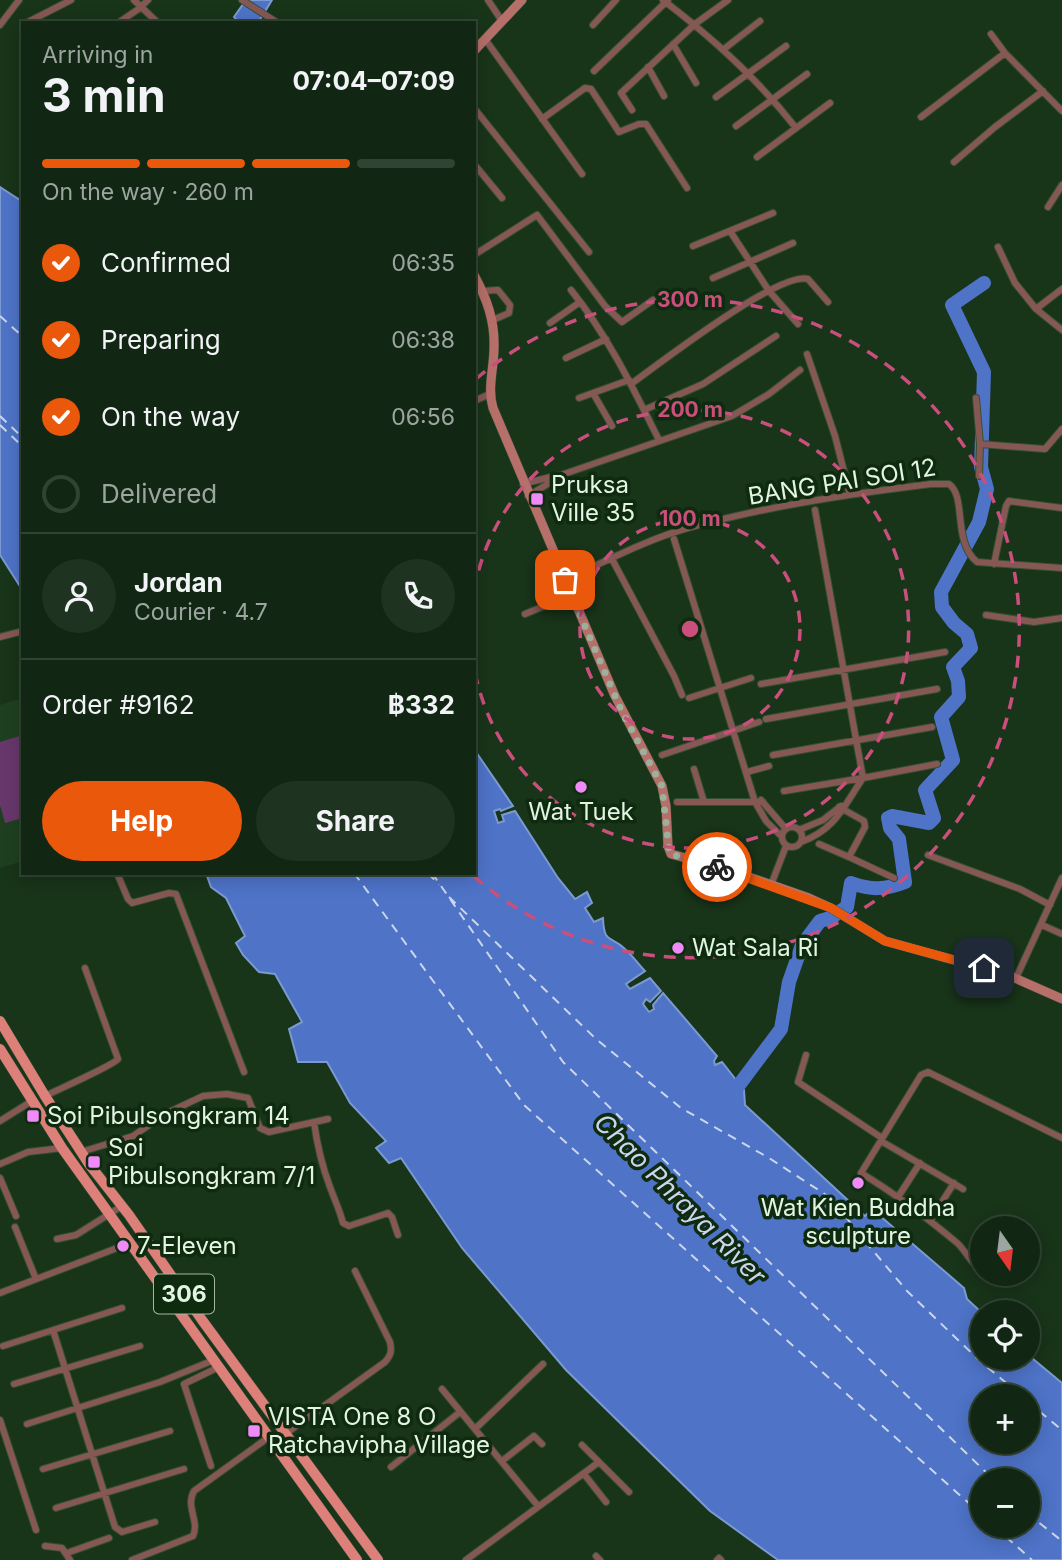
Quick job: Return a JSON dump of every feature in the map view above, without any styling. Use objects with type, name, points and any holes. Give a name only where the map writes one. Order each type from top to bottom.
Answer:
[{"type":"main road","name":"306","points":[[0,1021],[81,1152],[378,1560]]},
{"type":"main road","name":"306","points":[[0,1049],[93,1192],[357,1560]]},
{"type":"main road","points":[[93,1192],[106,1185]]},
{"type":"street","points":[[0,25],[19,0]]},
{"type":"street","points":[[30,21],[71,0]]},
{"type":"street","points":[[134,0],[156,21]]},
{"type":"street","points":[[121,21],[148,0]]},
{"type":"street","points":[[242,0],[275,21]]},
{"type":"street","points":[[488,0],[502,21]]},
{"type":"street","points":[[476,49],[522,0]]},
{"type":"street","points":[[593,25],[616,0]]},
{"type":"street","points":[[632,110],[619,96],[695,24],[728,0]]},
{"type":"street","points":[[594,71],[666,1],[749,72],[796,128]]},
{"type":"street","points":[[724,49],[760,21]]},
{"type":"street","points":[[991,34],[1062,111]]},
{"type":"street","points":[[485,39],[582,174]]},
{"type":"street","points":[[673,44],[696,83]]},
{"type":"street","points":[[716,97],[786,46]]},
{"type":"street","points":[[921,117],[1006,53]]},
{"type":"street","points":[[648,67],[664,96]]},
{"type":"street","points":[[736,126],[807,74]]},
{"type":"street","points":[[541,119],[585,88],[591,89],[617,131],[646,124],[687,188]]},
{"type":"street","points":[[954,162],[1043,91]]},
{"type":"street","points":[[757,157],[830,103]]},
{"type":"street","points":[[476,110],[589,251]]},
{"type":"street","points":[[476,166],[502,198]]},
{"type":"street","points":[[1048,207],[1062,185]]},
{"type":"street","points":[[693,246],[773,213]]},
{"type":"street","points":[[476,254],[537,215],[605,306],[622,322],[653,300]]},
{"type":"street","points":[[730,231],[769,291],[798,324]]},
{"type":"street","points":[[713,278],[793,243]]},
{"type":"street","points":[[998,247],[1014,283],[1036,309],[1062,330]]},
{"type":"street","points":[[579,398],[630,382],[730,314],[794,280],[806,278],[828,302]]},
{"type":"street","points":[[476,279],[493,320],[495,348],[490,394],[493,408],[619,706],[662,786],[669,851],[674,855],[726,869],[831,908],[885,941],[960,960],[1016,978],[1062,999]]},
{"type":"street","points":[[1036,309],[1062,289]]},
{"type":"street","points":[[482,290],[498,290],[510,305],[509,313],[493,320]]},
{"type":"street","points":[[570,290],[606,339],[659,440]]},
{"type":"street","points":[[550,323],[580,302]]},
{"type":"street","points":[[644,410],[703,384],[776,336]]},
{"type":"street","points":[[566,358],[606,339]]},
{"type":"street","points":[[807,354],[835,436],[850,495]]},
{"type":"street","points":[[528,496],[564,474],[710,424],[749,407],[800,370]]},
{"type":"street","points":[[593,393],[612,426]]},
{"type":"street","points":[[476,400],[490,394]]},
{"type":"street","points":[[976,398],[984,444],[979,476]]},
{"type":"street","points":[[984,444],[1045,449],[1062,429]]},
{"type":"street","points":[[523,484],[542,477],[564,474]]},
{"type":"street","name":"BANG PAI SOI 12","points":[[565,580],[687,528],[804,502],[931,484],[949,484],[956,491],[963,542],[973,559],[994,564]]},
{"type":"street","points":[[1062,508],[1009,501],[994,564],[1062,568]]},
{"type":"street","points":[[786,846],[794,847],[831,825],[863,778],[815,510]]},
{"type":"street","points":[[674,539],[754,793],[766,821],[782,837],[786,846],[771,885]]},
{"type":"street","points":[[612,558],[686,696],[751,678]]},
{"type":"street","points":[[526,614],[571,595]]},
{"type":"street","points":[[986,615],[1034,622],[1062,618]]},
{"type":"street","points":[[0,637],[21,632]]},
{"type":"street","points":[[761,684],[945,652]]},
{"type":"street","points":[[662,755],[762,721],[937,689]]},
{"type":"street","points":[[773,755],[932,727]]},
{"type":"street","points":[[784,791],[937,764]]},
{"type":"street","points":[[747,772],[769,765]]},
{"type":"street","points":[[694,769],[704,802]]},
{"type":"street","points":[[677,802],[759,802],[786,829]]},
{"type":"street","points":[[786,829],[799,830],[823,820],[841,808]]},
{"type":"street","points":[[841,808],[862,818],[865,824],[849,857]]},
{"type":"street","points":[[782,837],[786,829]]},
{"type":"street","points":[[799,830],[801,842]]},
{"type":"street","points":[[819,844],[894,878]]},
{"type":"street","points":[[928,855],[1020,888],[1050,905]]},
{"type":"street","points":[[118,875],[132,903],[169,893],[176,894],[244,1072]]},
{"type":"street","points":[[1016,978],[1062,878]]},
{"type":"street","points":[[1042,925],[1062,934]]},
{"type":"street","points":[[45,1096],[114,1064],[118,1059],[85,968]]},
{"type":"street","points":[[806,1055],[798,1082],[881,1140],[964,1189]]},
{"type":"street","points":[[970,1259],[958,1243],[898,1197],[861,1173],[921,1075],[928,1072],[1062,1138]]},
{"type":"street","points":[[81,1152],[133,1136],[192,1100],[214,1094],[248,1098],[260,1128],[264,1131],[328,1119]]},
{"type":"street","points":[[0,1121],[32,1101]]},
{"type":"street","points":[[314,1122],[319,1153],[343,1223],[349,1226],[388,1213],[398,1235]]},
{"type":"street","points":[[0,1164],[28,1152],[62,1147]]},
{"type":"street","points":[[898,1197],[919,1163]]},
{"type":"street","points":[[0,1178],[16,1216]]},
{"type":"street","points":[[930,1221],[954,1183]]},
{"type":"street","points":[[58,1239],[74,1236],[122,1206]]},
{"type":"street","points":[[15,1227],[36,1279]]},
{"type":"street","points":[[0,1293],[130,1243]]},
{"type":"street","points":[[285,1434],[390,1356],[390,1342],[355,1271]]},
{"type":"street","points":[[3,1346],[122,1308]]},
{"type":"street","points":[[53,1330],[115,1527],[119,1531],[155,1522]]},
{"type":"street","points":[[14,1384],[140,1346]]},
{"type":"street","points":[[27,1424],[217,1363]]},
{"type":"street","points":[[211,1466],[184,1384],[217,1363]]},
{"type":"street","points":[[475,1429],[543,1364]]},
{"type":"street","points":[[442,1389],[538,1506]]},
{"type":"street","points":[[391,1467],[460,1412]]},
{"type":"street","points":[[0,1420],[36,1530]]},
{"type":"street","points":[[43,1469],[170,1431]]},
{"type":"street","points":[[502,1461],[534,1436],[542,1444]]},
{"type":"street","points":[[132,1560],[193,1536],[196,1528],[190,1503],[194,1491],[269,1437]]},
{"type":"street","points":[[582,1445],[629,1492]]},
{"type":"street","points":[[466,1560],[599,1462]]},
{"type":"street","points":[[56,1508],[184,1469]]},
{"type":"street","points":[[584,1474],[606,1502]]},
{"type":"street","points":[[45,1546],[62,1548],[68,1556],[109,1538]]},
{"type":"shaded area","points":[[21,699],[21,862],[0,868],[0,705]]},
{"type":"shaded area","points":[[21,736],[21,819],[5,823],[0,805],[0,742]]},
{"type":"water","points":[[246,0],[272,0],[259,21],[237,21],[234,17]]},
{"type":"water","points":[[0,187],[21,201],[21,588],[0,555]]},
{"type":"water","name":"Chao Phraya River","points":[[476,752],[513,806],[494,811],[498,823],[504,821],[502,815],[515,811],[558,878],[575,899],[587,892],[592,903],[585,908],[594,922],[603,918],[607,936],[625,949],[645,971],[626,984],[630,989],[650,978],[661,991],[650,1002],[646,999],[643,1004],[649,1012],[654,1009],[653,1005],[663,993],[717,1056],[715,1065],[722,1062],[744,1090],[745,1105],[865,1216],[872,1209],[964,1288],[970,1302],[970,1370],[1040,1370],[1040,1365],[1062,1383],[1062,1560],[778,1560],[710,1511],[566,1370],[462,1248],[401,1158],[389,1163],[376,1148],[386,1141],[350,1103],[327,1062],[298,1062],[289,1029],[302,1022],[275,974],[259,972],[243,955],[236,943],[245,936],[226,898],[211,887],[207,875],[476,875]]},
{"type":"waterway","points":[[726,1097],[739,1085],[781,1029],[789,982],[802,945],[820,921],[847,907],[851,883],[878,888],[905,882],[899,839],[890,828],[888,818],[892,816],[929,823],[934,818],[925,790],[953,760],[941,717],[959,697],[958,681],[953,667],[971,648],[967,634],[942,607],[941,592],[979,522],[987,489],[981,467],[984,372],[952,305],[984,283]]},
{"type":"ferry route","points":[[0,316],[21,335]]},
{"type":"ferry route","points":[[0,416],[21,436]]},
{"type":"ferry route","points":[[0,425],[21,445]]},
{"type":"ferry route","points":[[355,875],[524,1105],[970,1504]]},
{"type":"ferry route","points":[[430,875],[439,885]]},
{"type":"ferry route","points":[[433,875],[563,1062],[982,1468]]},
{"type":"ferry route","points":[[449,897],[596,1039],[681,1108],[769,1158],[834,1200],[907,1291],[1008,1384]]},
{"type":"ferry route","points":[[1040,1412],[1062,1430]]},
{"type":"ferry route","points":[[1040,1523],[1062,1541]]},
{"type":"ferry route","points":[[1007,1538],[1032,1560]]},
{"type":"way so far","points":[[565,580],[629,727],[662,786],[669,851],[671,854],[717,867]]},
{"type":"place","name":"Pruksa Ville 35","points":[[537,499]]},
{"type":"place","name":"Wat Tuek","points":[[581,787]]},
{"type":"place","name":"Wat Sala Ri","points":[[678,948]]},
{"type":"place","name":"Soi Pibulsongkram 14","points":[[33,1116]]},
{"type":"place","name":"Soi Pibulsongkram 7/1","points":[[94,1162]]},
{"type":"place","name":"Wat Kien Buddha sculpture","points":[[858,1183]]},
{"type":"place","name":"7-Eleven","points":[[123,1246]]},
{"type":"place","name":"VISTA One 8 O Ratchavipha Village","points":[[254,1431]]},
{"type":"route","points":[[717,867],[810,898],[885,941],[984,968]]}]
